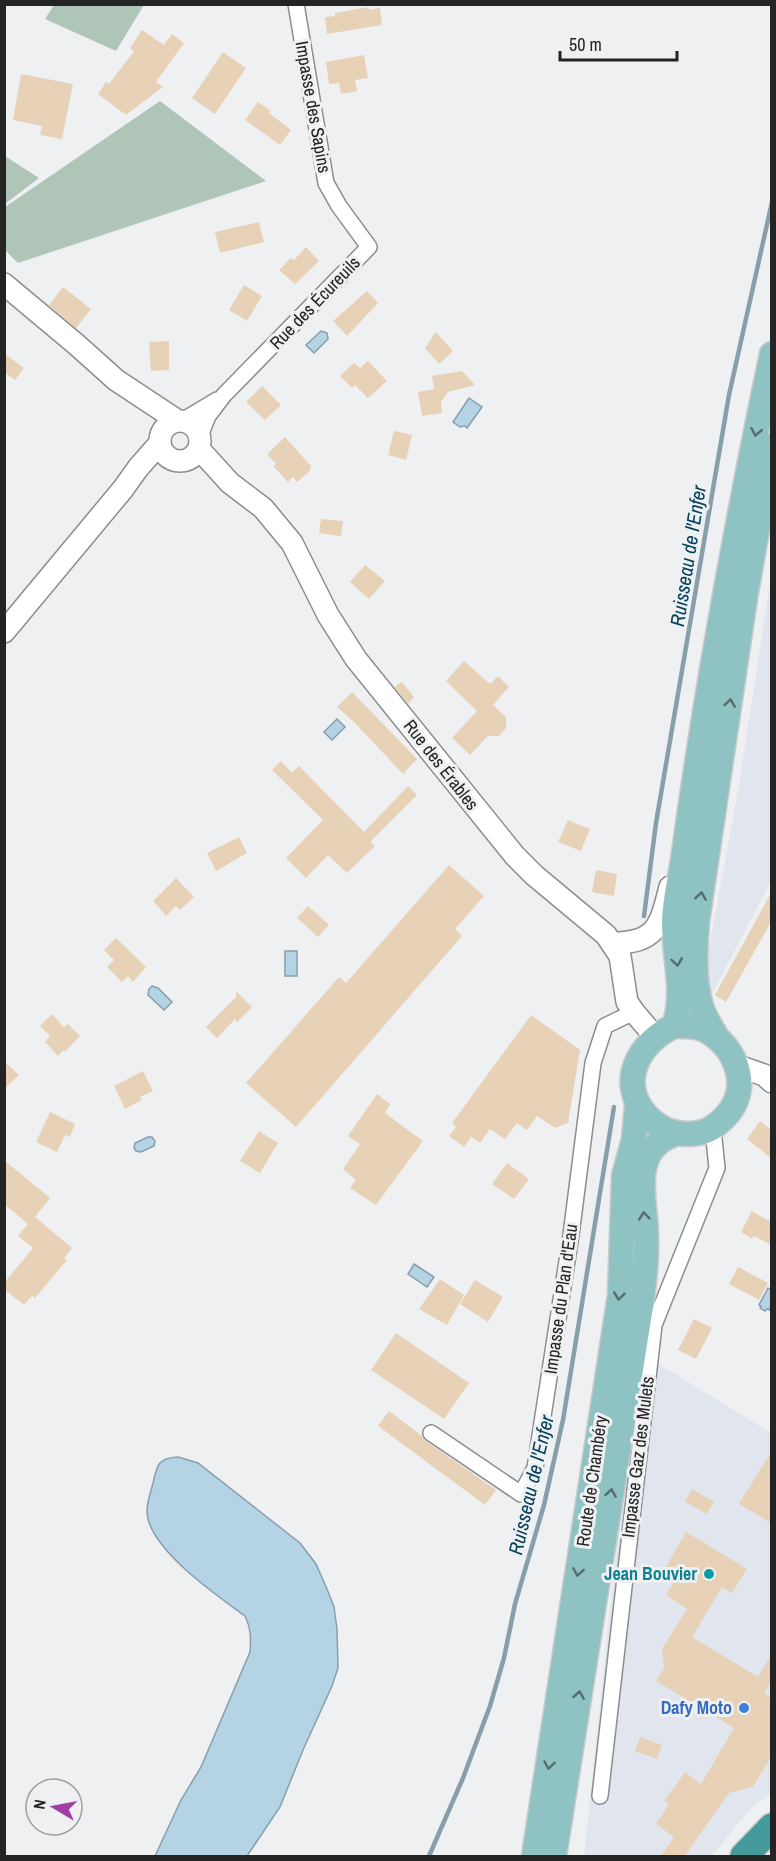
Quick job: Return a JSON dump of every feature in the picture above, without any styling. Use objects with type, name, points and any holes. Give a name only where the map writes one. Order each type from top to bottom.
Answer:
[{"type":"highway","points":[[744,1857],[771,1827]]},
{"type":"highway","points":[[762,1857],[771,1845]]},
{"type":"main road","points":[[665,1032],[690,1026],[704,1029],[730,1051],[738,1066],[740,1088],[733,1109],[713,1129],[702,1133],[675,1134],[654,1124],[638,1105],[633,1086],[634,1071],[639,1055],[665,1032],[680,1005],[674,920],[691,799],[725,593],[771,354]]},
{"type":"main road","points":[[718,1039],[701,1007],[696,985],[697,922],[745,598],[771,446]]},
{"type":"main road","name":"Route de Chambéry","points":[[534,1857],[620,1295],[624,1176],[634,1139],[638,1105]]},
{"type":"main road","name":"Route de Chambéry","points":[[554,1857],[641,1306],[646,1265],[642,1176],[647,1159],[655,1148],[663,1138],[675,1134]]},
{"type":"street","name":"Impasse des Sapins","points":[[296,4],[321,161],[326,183],[339,206]]},
{"type":"street","name":"Rue des Écureuils","points":[[180,447],[224,395],[369,247],[339,206]]},
{"type":"street","points":[[4,285],[116,380],[180,447]]},
{"type":"street","points":[[4,632],[123,489],[180,447],[193,426],[180,421],[116,380]]},
{"type":"street","name":"Rue des Écureuils","points":[[180,421],[224,395]]},
{"type":"street","name":"Rue des Érables","points":[[180,447],[263,508],[292,543],[334,625],[356,659],[515,856],[534,875],[606,935],[620,956],[627,1002],[634,1012],[665,1032]]},
{"type":"street","points":[[612,943],[634,943],[651,935],[656,926],[665,909],[691,799]]},
{"type":"street","name":"Impasse du Plan d'Eau","points":[[431,1433],[521,1494],[535,1468],[571,1234],[593,1063],[605,1026],[634,1012]]},
{"type":"street","points":[[738,1066],[769,1073]]},
{"type":"street","name":"Impasse Gaz des Mulets","points":[[600,1796],[654,1325],[717,1168],[713,1129]]},
{"type":"shaded area","points":[[771,577],[771,881],[710,998],[704,974],[738,791]]},
{"type":"shaded area","points":[[643,1354],[771,1433],[771,1793],[750,1809],[712,1856],[584,1856],[621,1505]]},
{"type":"green space","points":[[54,5],[144,5],[116,51],[45,19]]},
{"type":"green space","points":[[160,101],[266,181],[18,263],[5,250],[5,207]]},
{"type":"green space","points":[[5,156],[39,178],[5,204]]},
{"type":"water","points":[[321,331],[327,333],[328,339],[314,353],[306,345]]},
{"type":"water","points":[[469,398],[482,407],[467,428],[460,427],[453,422]]},
{"type":"water","points":[[337,719],[345,727],[332,740],[324,732]]},
{"type":"water","points":[[285,951],[297,951],[297,976],[285,976]]},
{"type":"water","points":[[152,986],[158,988],[172,1002],[164,1010],[148,995]]},
{"type":"water","points":[[152,1137],[155,1141],[154,1146],[141,1152],[136,1151],[135,1143]]},
{"type":"water","points":[[414,1264],[434,1277],[427,1287],[408,1274]]},
{"type":"water","points":[[768,1288],[771,1290],[771,1305],[769,1310],[765,1311],[759,1305]]},
{"type":"water","points":[[178,1457],[198,1463],[300,1543],[316,1564],[334,1607],[338,1668],[332,1686],[280,1807],[247,1856],[155,1856],[181,1800],[201,1767],[250,1652],[249,1629],[245,1616],[175,1560],[163,1546],[148,1519],[148,1501],[157,1467],[166,1459]]},
{"type":"building","points":[[369,7],[369,10],[380,8],[382,25],[327,34],[325,17]]},
{"type":"building","points":[[142,30],[164,45],[172,34],[184,43],[156,82],[163,87],[126,115],[98,94],[106,82],[109,84],[134,51],[130,48]]},
{"type":"building","points":[[223,52],[246,68],[215,114],[192,98]]},
{"type":"building","points":[[364,55],[368,78],[355,80],[357,91],[341,94],[339,83],[329,84],[326,62]]},
{"type":"building","points":[[21,74],[73,84],[62,139],[40,135],[42,126],[13,120]]},
{"type":"building","points":[[258,102],[291,130],[280,145],[245,120]]},
{"type":"building","points":[[259,222],[264,242],[220,253],[215,232]]},
{"type":"building","points":[[306,247],[319,261],[295,284],[279,270],[291,258],[294,260]]},
{"type":"building","points":[[244,285],[262,296],[247,321],[229,310]]},
{"type":"building","points":[[63,287],[91,309],[76,328],[49,305]]},
{"type":"building","points":[[367,291],[378,303],[347,336],[333,321]]},
{"type":"building","points":[[436,332],[453,351],[439,364],[425,348]]},
{"type":"building","points":[[169,341],[169,370],[151,371],[149,342]]},
{"type":"building","points":[[4,353],[24,368],[15,380],[4,372]]},
{"type":"building","points":[[368,361],[387,381],[368,398],[355,385],[352,388],[340,376],[354,363],[360,368]]},
{"type":"building","points":[[462,371],[475,385],[448,392],[441,402],[442,413],[422,416],[418,392],[434,389],[432,376]]},
{"type":"building","points":[[262,386],[281,405],[265,420],[246,402]]},
{"type":"building","points":[[394,431],[412,435],[406,460],[388,455]]},
{"type":"building","points":[[285,437],[311,466],[309,472],[297,482],[293,477],[288,482],[273,466],[276,464],[267,454]]},
{"type":"building","points":[[321,519],[343,521],[341,536],[319,533]]},
{"type":"building","points":[[365,565],[385,581],[369,599],[350,582]]},
{"type":"building","points":[[464,661],[490,684],[498,676],[509,687],[493,705],[506,717],[506,728],[499,736],[488,736],[470,755],[452,738],[477,711],[446,681]]},
{"type":"building","points":[[402,682],[414,697],[408,704],[395,687]]},
{"type":"building","points":[[352,692],[417,759],[403,774],[337,707]]},
{"type":"building","points":[[281,761],[292,773],[299,766],[364,832],[408,786],[417,795],[372,840],[375,846],[347,873],[328,855],[306,878],[286,858],[323,820],[272,770]]},
{"type":"building","points":[[568,820],[590,829],[581,851],[558,842]]},
{"type":"building","points":[[239,837],[247,853],[216,871],[207,853]]},
{"type":"building","points":[[449,865],[484,896],[455,929],[462,936],[296,1127],[246,1083],[339,977],[346,983]]},
{"type":"building","points":[[596,870],[617,874],[614,896],[592,892]]},
{"type":"building","points":[[176,878],[194,897],[180,910],[176,906],[166,916],[153,901]]},
{"type":"building","points":[[771,893],[771,922],[726,1002],[715,995]]},
{"type":"building","points":[[308,906],[329,925],[318,937],[297,918]]},
{"type":"building","points":[[116,938],[146,967],[133,982],[128,976],[122,982],[107,967],[114,960],[104,950]]},
{"type":"building","points":[[236,991],[252,1007],[236,1023],[236,1018],[217,1038],[206,1027],[236,997]]},
{"type":"building","points":[[52,1014],[64,1027],[68,1024],[80,1036],[58,1056],[45,1042],[50,1036],[40,1026]]},
{"type":"building","points":[[531,1015],[580,1050],[568,1123],[555,1128],[537,1116],[527,1130],[517,1123],[505,1139],[490,1129],[480,1143],[471,1137],[464,1147],[449,1136],[456,1127],[452,1123]]},
{"type":"building","points":[[4,1061],[19,1075],[4,1089]]},
{"type":"building","points":[[143,1071],[153,1091],[140,1097],[142,1100],[125,1109],[114,1086]]},
{"type":"building","points":[[377,1094],[390,1104],[385,1113],[423,1141],[376,1205],[350,1188],[356,1180],[343,1169],[360,1144],[348,1136]]},
{"type":"building","points":[[50,1112],[75,1124],[70,1137],[65,1135],[57,1152],[36,1142]]},
{"type":"building","points":[[760,1121],[771,1130],[771,1158],[747,1139]]},
{"type":"building","points":[[259,1131],[278,1143],[260,1173],[240,1161]]},
{"type":"building","points":[[4,1160],[50,1198],[35,1217],[72,1248],[64,1258],[67,1260],[35,1298],[32,1296],[24,1305],[4,1289],[4,1283],[33,1248],[18,1236],[28,1224],[4,1204]]},
{"type":"building","points":[[507,1163],[529,1179],[514,1199],[492,1184]]},
{"type":"building","points":[[752,1211],[771,1222],[771,1245],[754,1236],[752,1239],[741,1232]]},
{"type":"building","points":[[738,1267],[768,1283],[759,1300],[729,1284]]},
{"type":"building","points":[[440,1279],[464,1295],[447,1325],[419,1309]]},
{"type":"building","points":[[475,1280],[503,1297],[488,1322],[460,1304]]},
{"type":"building","points":[[694,1319],[712,1328],[696,1359],[678,1350]]},
{"type":"building","points":[[396,1333],[469,1383],[444,1419],[371,1370]]},
{"type":"building","points":[[389,1411],[426,1441],[496,1490],[485,1505],[378,1426]]},
{"type":"building","points":[[771,1452],[771,1523],[739,1504]]},
{"type":"building","points":[[692,1489],[714,1502],[707,1514],[685,1502]]},
{"type":"building","points":[[686,1532],[747,1569],[732,1593],[722,1587],[692,1637],[758,1677],[771,1655],[771,1681],[764,1693],[771,1698],[771,1757],[753,1787],[729,1793],[684,1857],[660,1857],[674,1837],[656,1824],[669,1804],[664,1801],[685,1772],[701,1784],[734,1728],[656,1681],[664,1668],[662,1649],[687,1609],[666,1595],[677,1576],[665,1569]]},
{"type":"building","points":[[640,1737],[662,1745],[657,1759],[635,1751]]},
{"type":"waterway","name":"Ruisseau de l'Enfer","points":[[644,916],[656,823],[729,395],[772,202]]},
{"type":"waterway","name":"Ruisseau de l'Enfer","points":[[429,1856],[463,1778],[490,1706],[504,1658],[515,1604],[544,1505],[563,1420],[614,1107]]},
{"type":"place","name":"Jean Bouvier","points":[[709,1574]]},
{"type":"place","name":"Dafy Moto","points":[[744,1708]]}]
